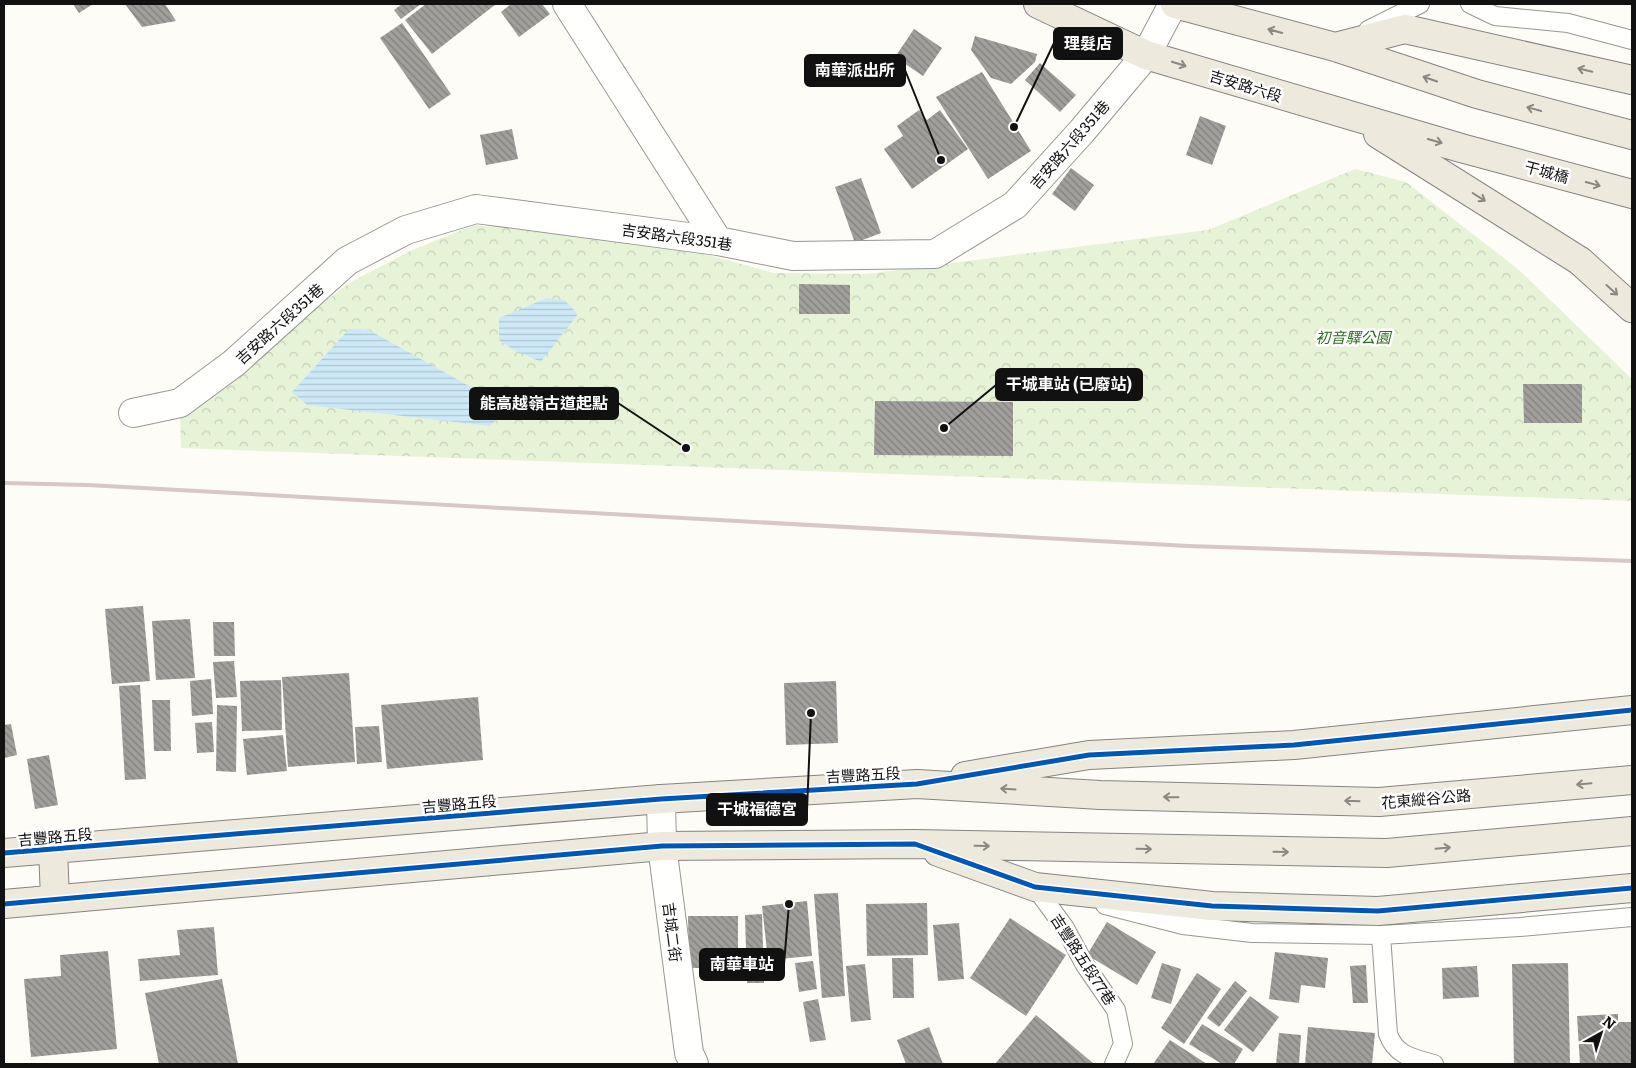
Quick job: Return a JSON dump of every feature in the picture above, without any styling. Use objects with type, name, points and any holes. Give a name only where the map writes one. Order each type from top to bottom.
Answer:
[{"type":"main road","name":"吉安路六段","points":[[1038,4],[1146,54],[1461,148]]},
{"type":"main road","points":[[1174,4],[1334,47],[1477,94],[1632,135]]},
{"type":"main road","points":[[1334,47],[1405,29],[1632,80]]},
{"type":"main road","points":[[1349,116],[1580,261],[1632,308]]},
{"type":"main road","name":"干城橋","points":[[1461,148],[1632,194]]},
{"type":"main road","points":[[916,784],[1090,755],[1294,745],[1632,710]]},
{"type":"main road","name":"花東縱谷公路","points":[[1220,797],[1379,802],[1632,780]]},
{"type":"main road","name":"吉豐路五段","points":[[4,853],[661,799],[916,784],[1100,795],[1220,797]]},
{"type":"main road","points":[[4,904],[662,846],[915,844],[1386,853],[1632,830]]},
{"type":"main road","points":[[915,844],[1035,887],[1212,906],[1378,911],[1632,888]]},
{"type":"main road","points":[[53,848],[55,899]]},
{"type":"street","points":[[568,4],[718,241]]},
{"type":"street","name":"吉安路六段351巷","points":[[133,413],[180,403],[234,363],[347,262],[406,230],[476,209],[718,241],[793,256],[935,254],[1015,205],[1082,131],[1146,54],[1174,4]]},
{"type":"street","name":"吉城二街","points":[[661,799],[662,846],[689,1053],[694,1064]]},
{"type":"lane","points":[[1334,47],[1420,4]]},
{"type":"lane","points":[[1470,4],[1495,16],[1568,23],[1632,40]]},
{"type":"lane","points":[[1035,887],[1184,925],[1252,933],[1381,935],[1520,927],[1632,917]]},
{"type":"lane","name":"吉豐路五段77巷","points":[[1035,887],[1065,928],[1085,965],[1116,1010],[1123,1044],[1114,1064]]},
{"type":"lane","points":[[1381,935],[1388,1034],[1392,1045],[1405,1055],[1434,1064]]},
{"type":"green space","name":"初音驛公園","points":[[1355,169],[1406,182],[1519,270],[1632,379],[1632,501],[181,448],[180,414],[349,283],[410,251],[474,225],[679,247],[774,273],[866,274],[1208,230]]},
{"type":"water","points":[[547,298],[564,300],[578,314],[541,362],[512,349],[499,340],[499,318]]},
{"type":"water","points":[[349,329],[369,330],[494,400],[504,413],[490,426],[307,405],[292,392]]},
{"type":"building","points":[[73,4],[93,4],[79,13]]},
{"type":"building","points":[[125,4],[165,4],[176,21],[142,27]]},
{"type":"building","points":[[402,4],[421,4],[401,19],[394,10]]},
{"type":"building","points":[[426,4],[496,4],[432,54],[405,20]]},
{"type":"building","points":[[511,4],[542,4],[550,14],[519,37],[501,12]]},
{"type":"building","points":[[402,23],[451,94],[429,109],[380,38]]},
{"type":"building","points":[[914,29],[942,48],[923,76],[895,57]]},
{"type":"building","points":[[975,36],[1037,54],[1035,62],[1011,84],[991,78],[971,50]]},
{"type":"building","points":[[1040,63],[1076,95],[1060,112],[1025,80]]},
{"type":"building","points":[[982,72],[1031,151],[988,179],[936,97]]},
{"type":"building","points":[[919,110],[927,120],[940,110],[968,149],[912,189],[884,149],[903,136],[897,126]]},
{"type":"building","points":[[1200,116],[1226,126],[1212,165],[1186,155]]},
{"type":"building","points":[[512,129],[518,159],[486,165],[480,135]]},
{"type":"building","points":[[1071,168],[1094,185],[1075,211],[1052,194]]},
{"type":"building","points":[[861,178],[881,233],[855,243],[835,187]]},
{"type":"building","points":[[799,284],[850,285],[850,314],[799,314]]},
{"type":"building","points":[[1523,384],[1582,384],[1582,423],[1524,423]]},
{"type":"building","points":[[875,401],[1013,402],[1013,456],[874,455]]},
{"type":"building","points":[[143,606],[150,681],[112,684],[105,609]]},
{"type":"building","points":[[190,619],[195,678],[156,680],[152,621]]},
{"type":"building","points":[[213,622],[234,622],[235,656],[214,656]]},
{"type":"building","points":[[234,661],[237,697],[216,698],[213,662]]},
{"type":"building","points":[[349,673],[355,762],[288,767],[282,677]]},
{"type":"building","points":[[211,679],[213,714],[192,716],[190,681]]},
{"type":"building","points":[[281,680],[282,730],[242,731],[240,681]]},
{"type":"building","points":[[836,681],[838,743],[786,745],[784,683]]},
{"type":"building","points":[[140,685],[146,779],[125,780],[119,686]]},
{"type":"building","points":[[478,697],[483,760],[387,769],[381,705]]},
{"type":"building","points":[[152,700],[170,700],[171,751],[154,751]]},
{"type":"building","points":[[217,705],[237,706],[236,772],[216,771]]},
{"type":"building","points":[[212,722],[214,752],[197,753],[195,723]]},
{"type":"building","points":[[11,724],[17,755],[4,758],[4,725]]},
{"type":"building","points":[[379,726],[382,762],[357,764],[355,727]]},
{"type":"building","points":[[283,735],[287,771],[247,775],[243,739]]},
{"type":"building","points":[[49,755],[58,805],[35,809],[27,759]]},
{"type":"building","points":[[838,893],[845,996],[822,998],[814,894]]},
{"type":"building","points":[[807,901],[812,956],[768,960],[762,906]]},
{"type":"building","points":[[927,903],[928,955],[867,956],[866,904]]},
{"type":"building","points":[[762,914],[764,983],[747,983],[745,915]]},
{"type":"building","points":[[688,916],[738,916],[738,968],[689,968]]},
{"type":"building","points":[[1010,918],[1066,955],[1026,1016],[970,978]]},
{"type":"building","points":[[1107,922],[1156,952],[1137,985],[1087,955]]},
{"type":"building","points":[[959,923],[964,979],[938,981],[933,925]]},
{"type":"building","points":[[214,927],[218,975],[140,981],[138,959],[180,955],[177,930]]},
{"type":"building","points":[[108,951],[117,1049],[31,1057],[24,979],[61,976],[60,955]]},
{"type":"building","points":[[1275,952],[1328,958],[1325,988],[1301,985],[1299,1003],[1269,999]]},
{"type":"building","points":[[892,958],[913,958],[914,998],[893,998]]},
{"type":"building","points":[[813,961],[817,989],[799,992],[795,963]]},
{"type":"building","points":[[1162,963],[1181,969],[1171,1004],[1151,998]]},
{"type":"building","points":[[1568,963],[1570,1063],[1514,1064],[1512,964]]},
{"type":"building","points":[[865,964],[871,1020],[851,1022],[846,966]]},
{"type":"building","points":[[1366,965],[1368,1003],[1353,1003],[1350,966]]},
{"type":"building","points":[[1477,966],[1479,997],[1443,999],[1442,968]]},
{"type":"building","points":[[1197,973],[1221,989],[1184,1044],[1161,1028]]},
{"type":"building","points":[[222,979],[238,1064],[159,1064],[145,993]]},
{"type":"building","points":[[1235,981],[1247,991],[1219,1027],[1207,1018]]},
{"type":"building","points":[[1250,996],[1279,1017],[1253,1052],[1224,1030]]},
{"type":"building","points":[[818,999],[826,1040],[810,1042],[803,1002]]},
{"type":"building","points":[[1618,1014],[1618,1022],[1632,1022],[1632,1064],[1580,1064],[1577,1016]]},
{"type":"building","points":[[1036,1015],[1094,1064],[995,1064]]},
{"type":"building","points":[[1202,1024],[1243,1049],[1234,1064],[1222,1064],[1189,1044]]},
{"type":"building","points":[[929,1027],[943,1064],[906,1064],[897,1040]]},
{"type":"building","points":[[1308,1027],[1375,1033],[1372,1064],[1305,1064]]},
{"type":"building","points":[[1279,1033],[1301,1035],[1299,1064],[1276,1064]]},
{"type":"building","points":[[1170,1040],[1207,1064],[1153,1064]]},
{"type":"railway","points":[[4,483],[88,485],[1188,546],[1632,561]]},
{"type":"cycle path","points":[[4,853],[661,799],[917,784],[1089,755],[1294,745],[1632,710]]},
{"type":"cycle path","points":[[4,904],[662,846],[915,844],[1035,887],[1212,906],[1378,911],[1632,888]]},
{"type":"place","name":"理髮店","points":[[1014,127]]},
{"type":"place","name":"南華派出所","points":[[941,160]]},
{"type":"place","name":"干城車站 (已廢站)","points":[[944,428]]},
{"type":"place","name":"能高越嶺古道起點","points":[[686,448]]},
{"type":"place","name":"干城福德宮","points":[[811,713]]},
{"type":"place","name":"南華車站","points":[[789,904]]}]
